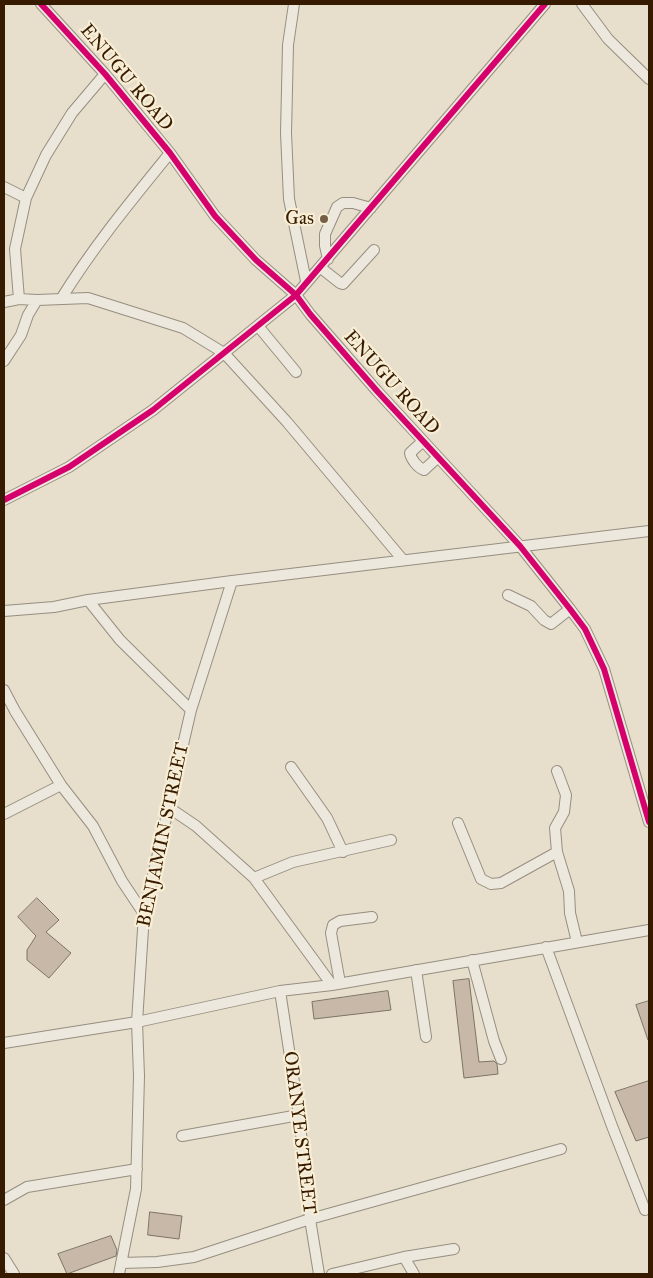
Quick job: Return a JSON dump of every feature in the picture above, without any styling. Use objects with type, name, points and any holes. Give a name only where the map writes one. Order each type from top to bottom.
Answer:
[{"type":"street","name":"ENUGU ROAD","points":[[41,4],[105,74],[170,153],[215,216],[256,260],[296,295],[316,321],[422,441],[520,546],[585,629],[604,669],[649,822]]},
{"type":"street","points":[[294,4],[288,45],[286,133],[289,199],[306,281]]},
{"type":"street","points":[[4,500],[77,462],[153,410],[296,295],[306,281],[321,268],[545,4]]},
{"type":"street","points":[[582,4],[608,39],[649,79]]},
{"type":"street","points":[[19,299],[15,248],[26,198],[46,155],[72,114],[105,74]]},
{"type":"street","points":[[61,299],[107,230],[170,153]]},
{"type":"street","points":[[4,187],[26,198]]},
{"type":"street","points":[[328,259],[325,234],[337,207],[343,203],[371,208]]},
{"type":"street","points":[[321,268],[343,284],[374,250]]},
{"type":"street","points":[[4,302],[19,299],[88,298],[183,328],[224,353],[287,422],[403,560]]},
{"type":"street","points":[[4,361],[20,335],[28,315],[37,300]]},
{"type":"street","points":[[258,326],[296,372]]},
{"type":"street","points":[[422,441],[410,453],[410,456],[420,468],[424,470],[438,457]]},
{"type":"street","points":[[4,611],[54,607],[88,600],[232,581],[649,531]]},
{"type":"street","name":"BENJAMIN STREET","points":[[119,1274],[136,1189],[140,1076],[137,1022],[144,914],[191,710],[232,581]]},
{"type":"street","points":[[508,595],[531,606],[544,620],[551,624],[570,609]]},
{"type":"street","points":[[88,600],[120,640],[191,710]]},
{"type":"street","points":[[4,690],[61,784],[94,826],[122,881],[144,914]]},
{"type":"street","points":[[291,767],[327,818],[343,852]]},
{"type":"street","points":[[557,771],[566,795],[564,812],[556,828],[557,852],[569,891],[570,913],[577,942]]},
{"type":"street","points":[[4,814],[61,784]]},
{"type":"street","points":[[168,807],[196,826],[254,878],[336,984]]},
{"type":"street","points":[[458,823],[480,879],[491,884],[501,883],[557,852]]},
{"type":"street","points":[[254,878],[294,862],[391,840]]},
{"type":"street","points":[[336,984],[331,933],[333,925],[340,921],[372,917]]},
{"type":"street","points":[[4,1040],[137,1022],[280,991],[336,984],[649,930]]},
{"type":"street","points":[[546,947],[645,1210]]},
{"type":"street","points":[[472,960],[494,1041],[501,1059]]},
{"type":"street","points":[[416,970],[426,1038]]},
{"type":"street","name":"ORANYE STREET","points":[[280,991],[299,1115],[310,1219],[319,1274]]},
{"type":"street","points":[[182,1136],[299,1115]]},
{"type":"street","points":[[121,1263],[157,1262],[194,1257],[310,1219],[561,1149]]},
{"type":"street","points":[[4,1200],[27,1187],[137,1169]]},
{"type":"street","points":[[332,1274],[404,1257],[454,1249]]},
{"type":"street","points":[[404,1257],[414,1274]]},
{"type":"street","points":[[4,1258],[14,1274]]},
{"type":"building","points":[[37,898],[59,920],[46,932],[71,953],[49,978],[27,960],[27,950],[36,936],[18,917]]},
{"type":"building","points":[[469,979],[479,1062],[494,1061],[497,1064],[498,1074],[464,1078],[453,981]]},
{"type":"building","points":[[388,991],[391,1010],[314,1019],[312,1002]]},
{"type":"building","points":[[649,1001],[649,1039],[648,1040],[636,1005]]},
{"type":"building","points":[[649,1081],[649,1137],[636,1141],[615,1092]]},
{"type":"building","points":[[150,1212],[182,1216],[179,1239],[148,1235]]},
{"type":"building","points":[[111,1236],[117,1250],[116,1256],[67,1274],[58,1254]]},
{"type":"cycle path","points":[[41,4],[105,74],[170,153],[215,216],[256,260],[296,295],[310,314],[377,391],[520,546],[585,629],[604,669],[649,822]]},
{"type":"cycle path","points":[[4,500],[69,467],[153,410],[296,295],[545,4]]},
{"type":"place","name":"Gas","points":[[324,219]]}]
